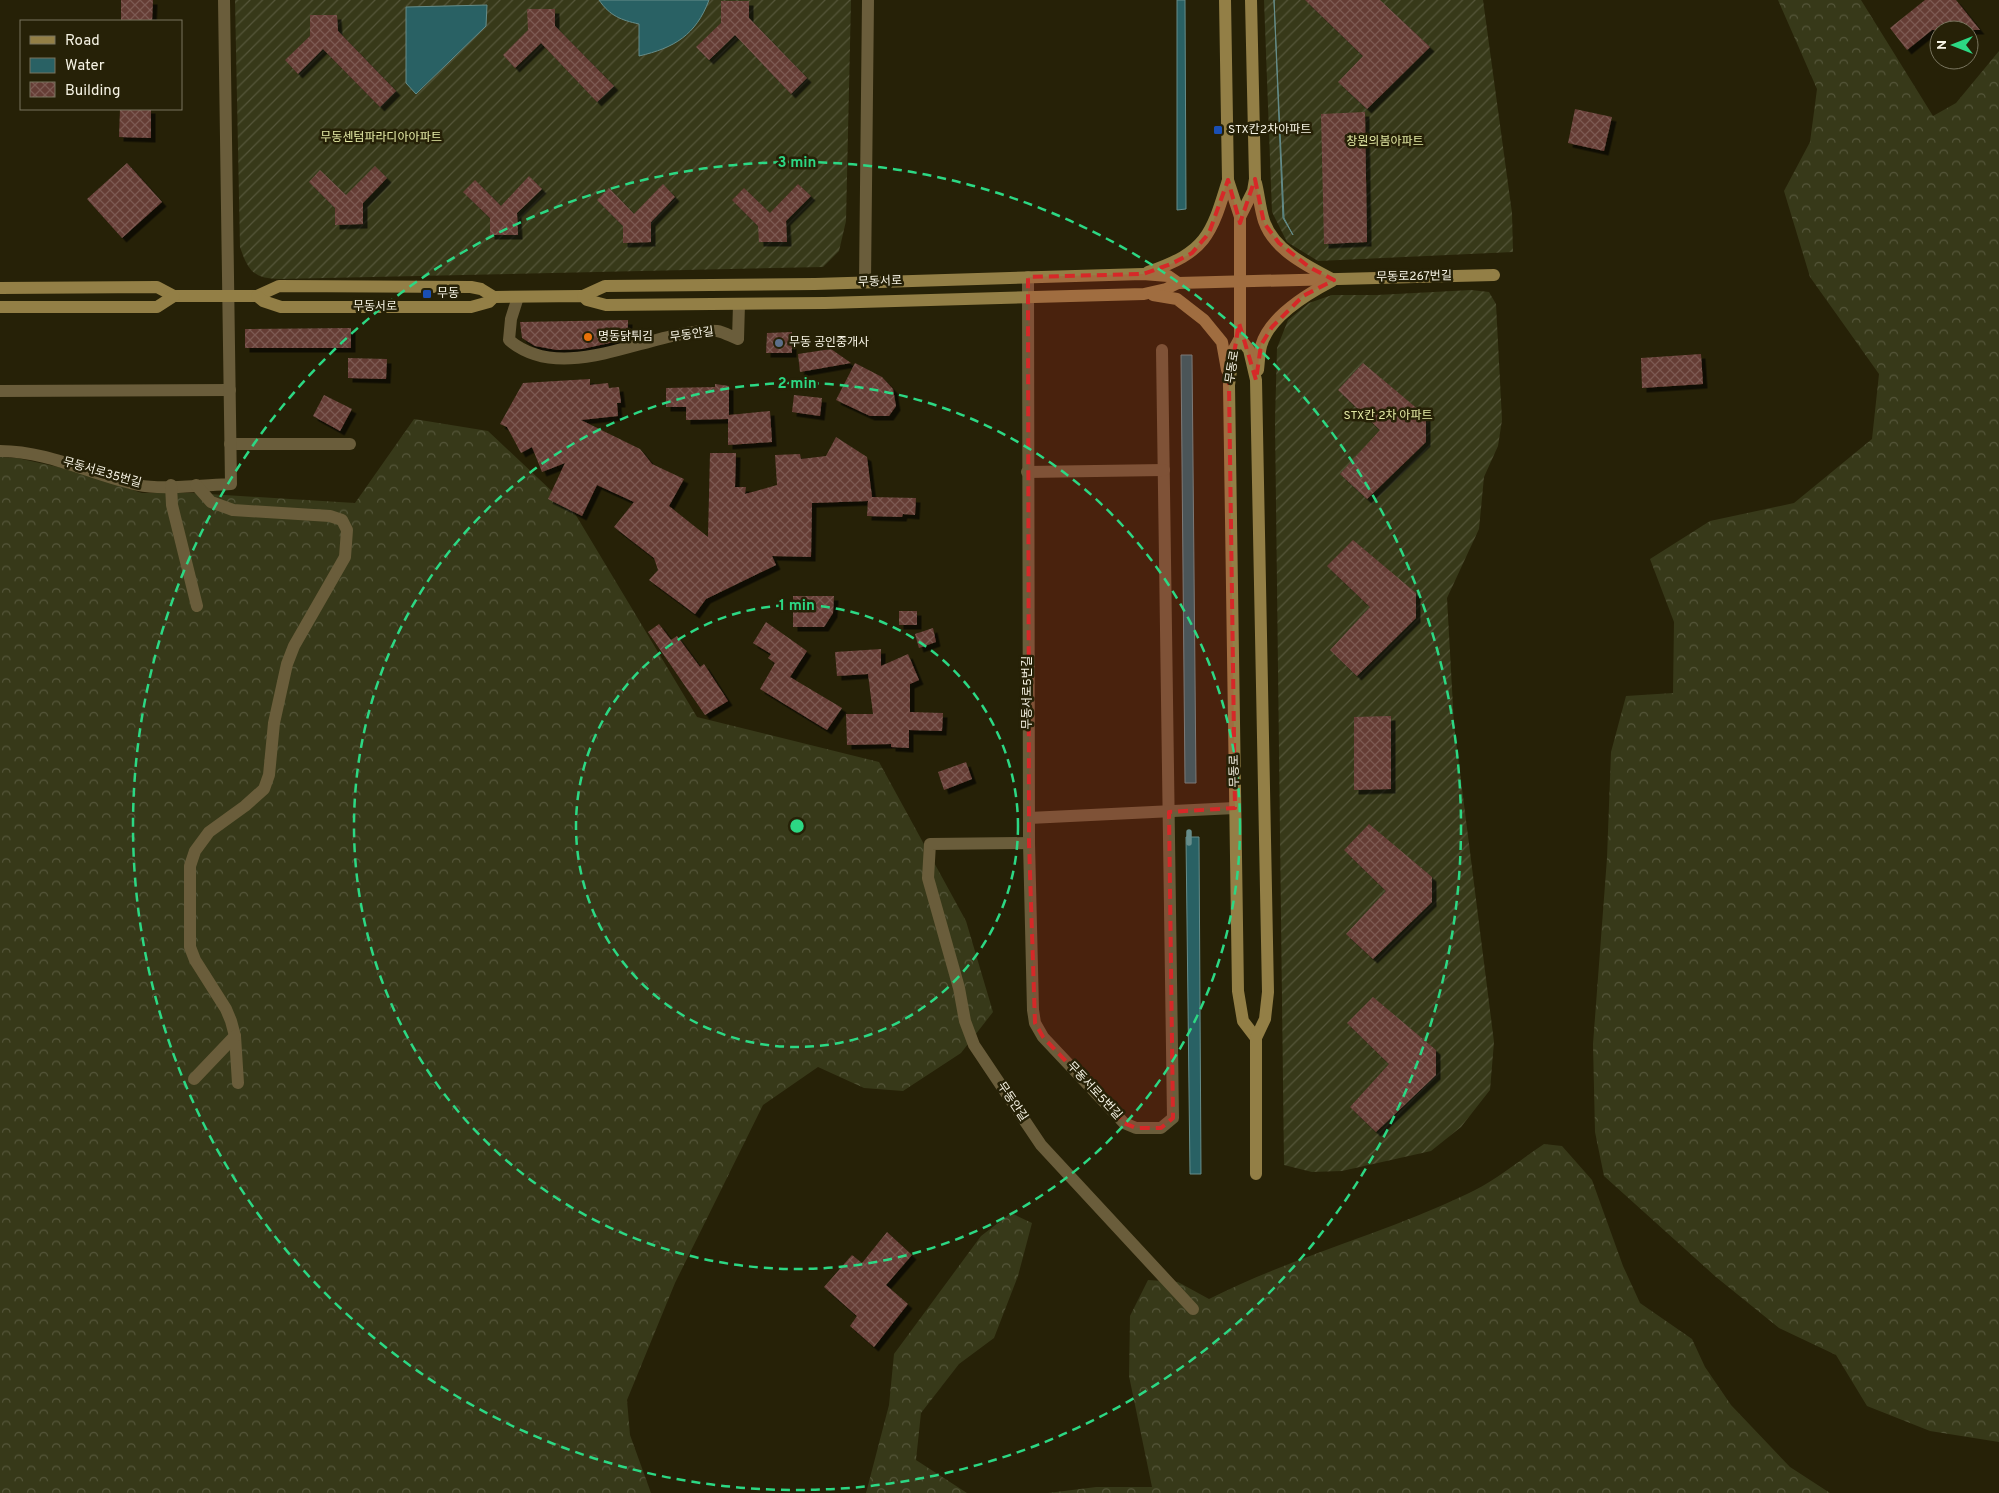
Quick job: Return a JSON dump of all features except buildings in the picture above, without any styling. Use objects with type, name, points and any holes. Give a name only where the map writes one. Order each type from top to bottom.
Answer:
[{"type":"main road","points":[[1225,0],[1228,180],[1240,217],[1240,338]]},
{"type":"main road","points":[[1251,0],[1255,179],[1264,223],[1279,243],[1292,256],[1334,280]]},
{"type":"main road","points":[[1240,217],[1250,197],[1255,179]]},
{"type":"main road","points":[[1143,274],[1171,264],[1192,253],[1209,233],[1228,180]]},
{"type":"main road","name":"무동서로","points":[[0,288],[157,287],[174,296],[257,296],[279,286],[471,287],[481,289],[494,297],[518,297],[583,296],[605,286],[865,282],[1143,274],[1168,276],[1178,283]]},
{"type":"main road","name":"무동로267번길","points":[[1178,283],[1494,275]]},
{"type":"main road","points":[[1256,380],[1261,345],[1272,327],[1304,296],[1334,280]]},
{"type":"main road","points":[[1144,294],[1166,289],[1178,283]]},
{"type":"main road","name":"무동서로","points":[[583,296],[587,300],[606,305],[825,303],[1144,294]]},
{"type":"main road","points":[[1144,294],[1177,299],[1204,320],[1222,342],[1229,384]]},
{"type":"main road","name":"무동서로","points":[[0,307],[157,307],[174,296]]},
{"type":"main road","name":"무동서로","points":[[257,296],[272,305],[290,307],[471,307],[489,302],[494,297]]},
{"type":"main road","name":"무동로","points":[[1256,1038],[1243,1021],[1238,991],[1229,384],[1234,349],[1240,338],[1248,350],[1256,380],[1268,992],[1265,1019],[1256,1038],[1256,1174]]},
{"type":"street","name":"무동서로35번길","points":[[0,451],[28,453],[69,463],[141,485],[231,484],[224,0]]},
{"type":"street","points":[[865,282],[868,0]]},
{"type":"street","name":"무동서로5번길","points":[[1028,277],[1028,843],[1035,1023],[1043,1037],[1124,1123],[1136,1128],[1161,1128],[1173,1118],[1162,350]]},
{"type":"street","name":"무동안길","points":[[518,297],[511,319],[509,340],[522,350],[576,359],[692,333],[718,331],[738,339],[738,304]]},
{"type":"street","points":[[0,391],[230,390]]},
{"type":"street","points":[[230,444],[350,444]]},
{"type":"street","points":[[1027,472],[1164,470]]},
{"type":"street","points":[[171,485],[172,505],[197,606]]},
{"type":"street","points":[[196,485],[211,502],[233,510],[330,516],[342,520],[347,530],[345,556],[294,646],[287,664],[274,723],[269,775],[264,789],[245,806],[209,832],[195,851],[190,866],[190,947],[195,960],[226,1008],[235,1036],[238,1083]]},
{"type":"street","points":[[1028,818],[1235,808]]},
{"type":"street","name":"무동안길","points":[[1028,843],[930,844],[928,878],[959,988],[965,1021],[974,1045],[1041,1145],[1193,1309]]},
{"type":"street","points":[[194,1080],[235,1036]]},
{"type":"highlighted area","points":[[1255,179],[1264,223],[1279,243],[1309,267],[1334,280],[1303,296],[1272,327],[1261,345],[1256,380],[1239,323],[1229,385],[1235,808],[1169,812],[1173,1118],[1161,1128],[1136,1128],[1124,1123],[1043,1037],[1035,1023],[1029,843],[1028,277],[1143,274],[1171,264],[1192,253],[1209,233],[1228,180],[1240,223]]},
{"type":"green space","name":"무동센텀파라디아아파트","points":[[235,0],[851,0],[846,221],[839,251],[823,267],[280,279],[271,279],[258,275],[249,268],[240,247]]},
{"type":"green space","name":"창원의봄아파트","points":[[1264,0],[1483,0],[1512,213],[1513,252],[1318,261],[1287,242],[1272,212]]},
{"type":"green space","points":[[1778,0],[1861,0],[1933,116],[1956,103],[1999,51],[1999,1442],[1930,1431],[1867,1406],[1836,1355],[1779,1328],[1716,1277],[1604,1176],[1595,1132],[1593,1044],[1607,858],[1611,752],[1626,696],[1673,693],[1674,622],[1650,559],[1710,521],[1794,503],[1872,439],[1879,374],[1810,277],[1784,191],[1810,142],[1817,89]]},
{"type":"green space","name":"STX칸 2차 아파트","points":[[1471,290],[1489,292],[1496,304],[1502,420],[1498,446],[1484,477],[1479,529],[1447,598],[1454,725],[1494,1042],[1490,1090],[1461,1127],[1431,1151],[1342,1171],[1312,1172],[1284,1165],[1275,421],[1277,348],[1288,320],[1309,303],[1332,295],[1377,295]]},
{"type":"green space","points":[[414,419],[488,431],[574,512],[697,717],[879,762],[966,921],[993,1012],[961,1053],[903,1091],[864,1088],[818,1067],[763,1105],[675,1283],[627,1400],[630,1435],[651,1493],[0,1493],[0,457],[17,458],[72,470],[142,493],[193,493],[355,503]]},
{"type":"green space","points":[[1544,1144],[1562,1146],[1592,1180],[1623,1266],[1640,1303],[1692,1339],[1705,1367],[1731,1405],[1790,1467],[1830,1493],[1048,1493],[1096,1487],[1152,1487],[1129,1376],[1130,1316],[1148,1280],[1178,1282],[1209,1299],[1273,1270],[1403,1221],[1467,1194],[1497,1177]]},
{"type":"green space","points":[[1011,1213],[1032,1223],[1018,1276],[994,1338],[959,1364],[921,1413],[916,1460],[967,1493],[866,1493],[889,1405],[894,1354],[981,1236]]},
{"type":"water","points":[[599,0],[709,0],[698,22],[682,38],[663,49],[639,56],[639,24],[616,16],[607,10]]},
{"type":"water","points":[[1177,0],[1185,0],[1186,209],[1177,210]]},
{"type":"water","points":[[1274,0],[1284,218],[1293,235],[1283,218]]},
{"type":"water","points":[[487,5],[486,26],[416,94],[406,83],[406,7]]},
{"type":"water","points":[[1181,355],[1192,355],[1196,783],[1185,783]]},
{"type":"water","points":[[1186,837],[1199,837],[1201,1174],[1190,1174]]},
{"type":"waterway","points":[[1189,832],[1189,843]]},
{"type":"place","name":"STX칸2차아파트","points":[[1218,130]]},
{"type":"place","name":"무동","points":[[427,294]]},
{"type":"place","name":"명동닭튀김","points":[[588,337]]},
{"type":"place","name":"무동 공인중개사","points":[[779,343]]}]
